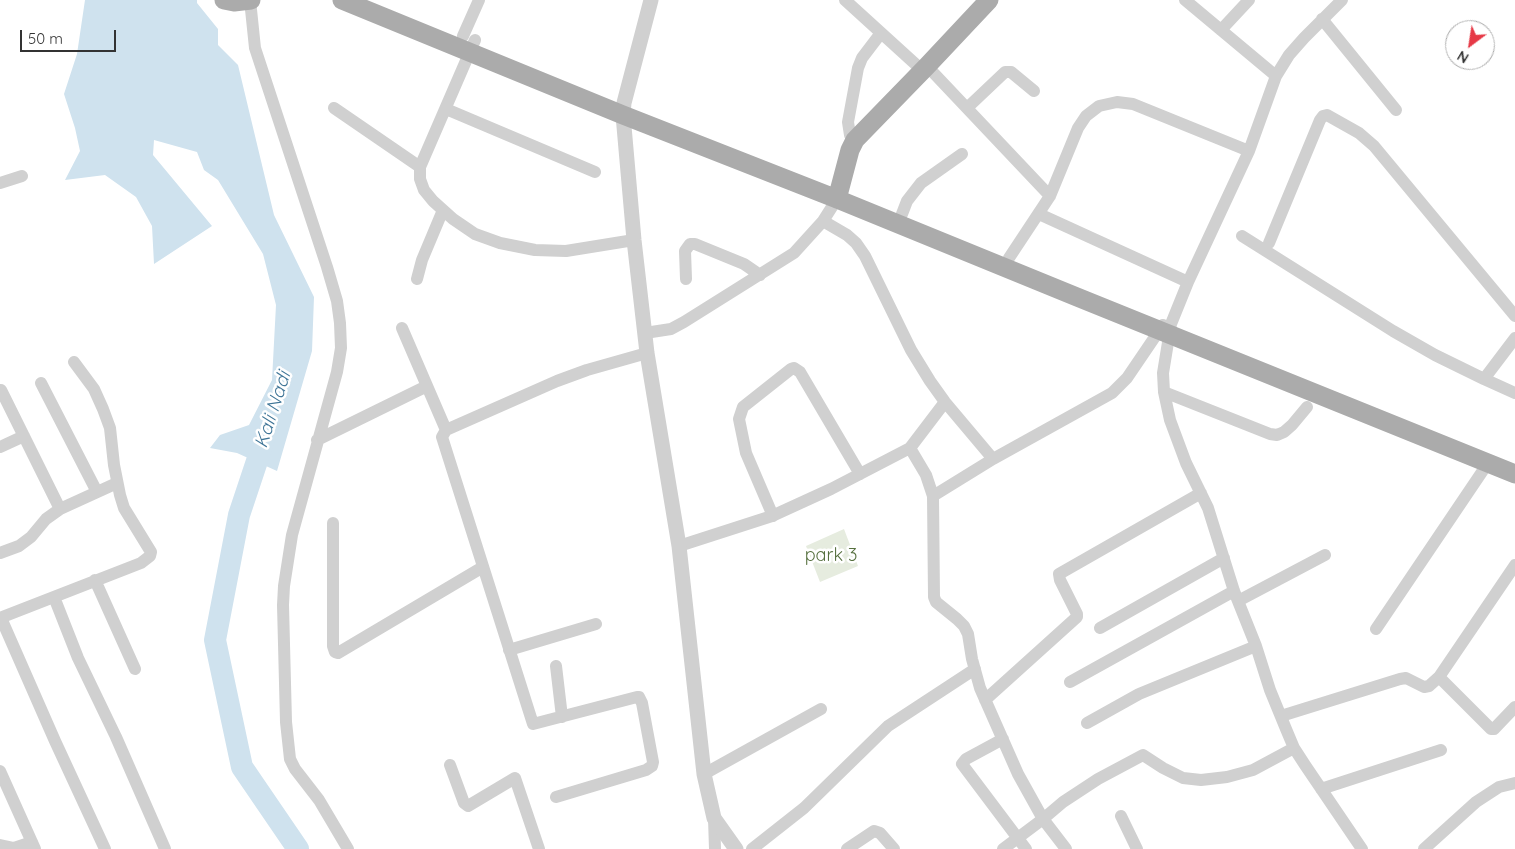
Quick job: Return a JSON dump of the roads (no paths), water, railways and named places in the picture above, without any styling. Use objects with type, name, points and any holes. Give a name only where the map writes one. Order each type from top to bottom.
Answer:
[{"type":"main road","points":[[224,0],[234,2],[250,0]]},
{"type":"main road","points":[[342,0],[470,43]]},
{"type":"main road","points":[[370,0],[624,109],[1166,327],[1515,474]]},
{"type":"main road","points":[[838,194],[850,150],[855,140],[989,0]]},
{"type":"main road","points":[[838,194],[902,214],[1009,258],[1166,327],[1515,462]]},
{"type":"street","points":[[250,0],[255,48],[327,267],[337,301],[340,323],[342,348],[337,372],[292,535],[284,586],[287,744],[290,759],[295,769],[319,800],[348,849]]},
{"type":"street","points":[[479,0],[470,43],[446,109],[420,166],[420,179],[424,190],[443,210],[476,234],[500,243],[535,250],[566,251],[634,240]]},
{"type":"street","points":[[651,0],[624,109],[634,240],[645,334],[679,546],[704,774],[714,818],[716,849]]},
{"type":"street","points":[[845,0],[967,108],[1050,196]]},
{"type":"street","points":[[1185,0],[1276,76]]},
{"type":"street","points":[[1221,30],[1249,0]]},
{"type":"street","points":[[933,496],[993,459],[1112,393],[1127,378],[1166,327],[1249,151],[1276,76],[1289,55],[1342,0]]},
{"type":"street","points":[[1322,19],[1396,110]]},
{"type":"street","points":[[855,140],[850,135],[848,122],[858,68],[862,58],[881,33]]},
{"type":"street","points":[[967,108],[1005,72],[1011,72],[1034,91]]},
{"type":"street","points":[[1009,258],[1050,196],[1078,128],[1086,116],[1099,106],[1117,102],[1133,104],[1249,151]]},
{"type":"street","points":[[334,108],[420,166]]},
{"type":"street","points":[[446,109],[595,172]]},
{"type":"street","points":[[1269,243],[1320,120],[1323,116],[1327,115],[1359,133],[1374,146],[1515,316]]},
{"type":"street","points":[[902,214],[907,201],[920,183],[962,154]]},
{"type":"street","points":[[0,183],[22,176]]},
{"type":"street","points":[[645,334],[671,329],[684,322],[794,253],[823,221],[838,194]]},
{"type":"street","points":[[417,279],[443,210]]},
{"type":"street","points":[[1039,214],[1188,282]]},
{"type":"street","points":[[823,221],[847,235],[856,243],[865,256],[911,350],[945,402],[993,459]]},
{"type":"street","points":[[1242,236],[1393,331],[1435,355],[1515,393]]},
{"type":"street","points":[[686,279],[685,251],[690,244],[744,264],[760,275]]},
{"type":"street","points":[[1166,327],[1163,374],[1164,392],[1170,420],[1183,455],[1208,508],[1236,596],[1256,646],[1270,690],[1294,748],[1362,849]]},
{"type":"street","points":[[402,328],[446,430]]},
{"type":"street","points":[[1484,379],[1515,338]]},
{"type":"street","points":[[556,797],[646,770],[652,766],[653,762],[642,703],[639,697],[533,724],[442,442],[442,437],[446,430],[540,388],[587,370],[648,353]]},
{"type":"street","points":[[74,362],[94,389],[107,418],[113,444],[117,483],[124,508],[151,552],[150,556],[141,562],[1,618],[105,849]]},
{"type":"street","points":[[773,516],[746,453],[739,419],[743,407],[790,369],[797,369],[800,372],[860,474]]},
{"type":"street","points":[[42,383],[96,492]]},
{"type":"street","points":[[317,440],[427,386]]},
{"type":"street","points":[[2,390],[60,509]]},
{"type":"street","points":[[1164,392],[1270,434],[1277,435],[1292,425],[1307,407]]},
{"type":"street","points":[[679,546],[773,516],[910,448],[945,402]]},
{"type":"street","points":[[0,447],[24,436]]},
{"type":"street","points":[[910,448],[926,475],[933,496],[934,597],[941,607],[964,626],[968,634],[974,669],[985,700],[1018,774],[1043,819],[1066,849]]},
{"type":"street","points":[[1376,629],[1488,463]]},
{"type":"street","points":[[0,553],[19,546],[32,537],[46,519],[60,509],[117,483]]},
{"type":"street","points":[[985,700],[1077,617],[1059,574],[1201,493]]},
{"type":"street","points":[[333,523],[333,646],[335,652],[338,653],[483,567]]},
{"type":"street","points":[[1070,682],[1236,596],[1325,555]]},
{"type":"street","points":[[1100,628],[1224,558]]},
{"type":"street","points":[[1281,716],[1400,679],[1406,678],[1424,688],[1429,686],[1439,677],[1515,565]]},
{"type":"street","points":[[96,580],[135,668]]},
{"type":"street","points":[[54,597],[78,658],[116,737],[164,849]]},
{"type":"street","points":[[509,650],[596,624]]},
{"type":"street","points":[[1087,723],[1139,694],[1256,646]]},
{"type":"street","points":[[556,666],[562,717]]},
{"type":"street","points":[[752,849],[804,808],[888,726],[974,669]]},
{"type":"street","points":[[1439,677],[1491,729],[1497,726],[1515,707]]},
{"type":"street","points":[[704,774],[821,709]]},
{"type":"street","points":[[1004,739],[966,759],[962,764],[1026,849]]},
{"type":"street","points":[[1003,849],[1063,802],[1143,755],[1183,778],[1201,780],[1227,777],[1253,770],[1294,748]]},
{"type":"street","points":[[1321,789],[1441,750]]},
{"type":"street","points":[[450,764],[464,803],[468,806],[515,778],[539,849]]},
{"type":"street","points":[[0,771],[33,845],[14,848],[0,845]]},
{"type":"street","points":[[1424,849],[1476,802],[1499,787],[1515,783]]},
{"type":"street","points":[[1122,816],[1137,849]]},
{"type":"street","points":[[714,818],[736,849]]},
{"type":"street","points":[[847,849],[874,831],[880,833],[894,849]]},
{"type":"water","points":[[85,0],[197,0],[197,3],[218,29],[218,45],[238,65],[274,215],[314,297],[312,351],[277,471],[237,453],[210,448],[220,435],[249,425],[272,380],[276,305],[263,254],[218,180],[204,170],[197,152],[154,140],[153,155],[212,226],[154,264],[152,226],[136,197],[105,175],[65,180],[80,151],[64,94],[77,54]]},
{"type":"waterway","name":"Kali Nadi","points":[[266,434],[239,515],[215,640],[242,767],[298,849]]},
{"type":"park label","name":"park 3","points":[[831,556]]}]
